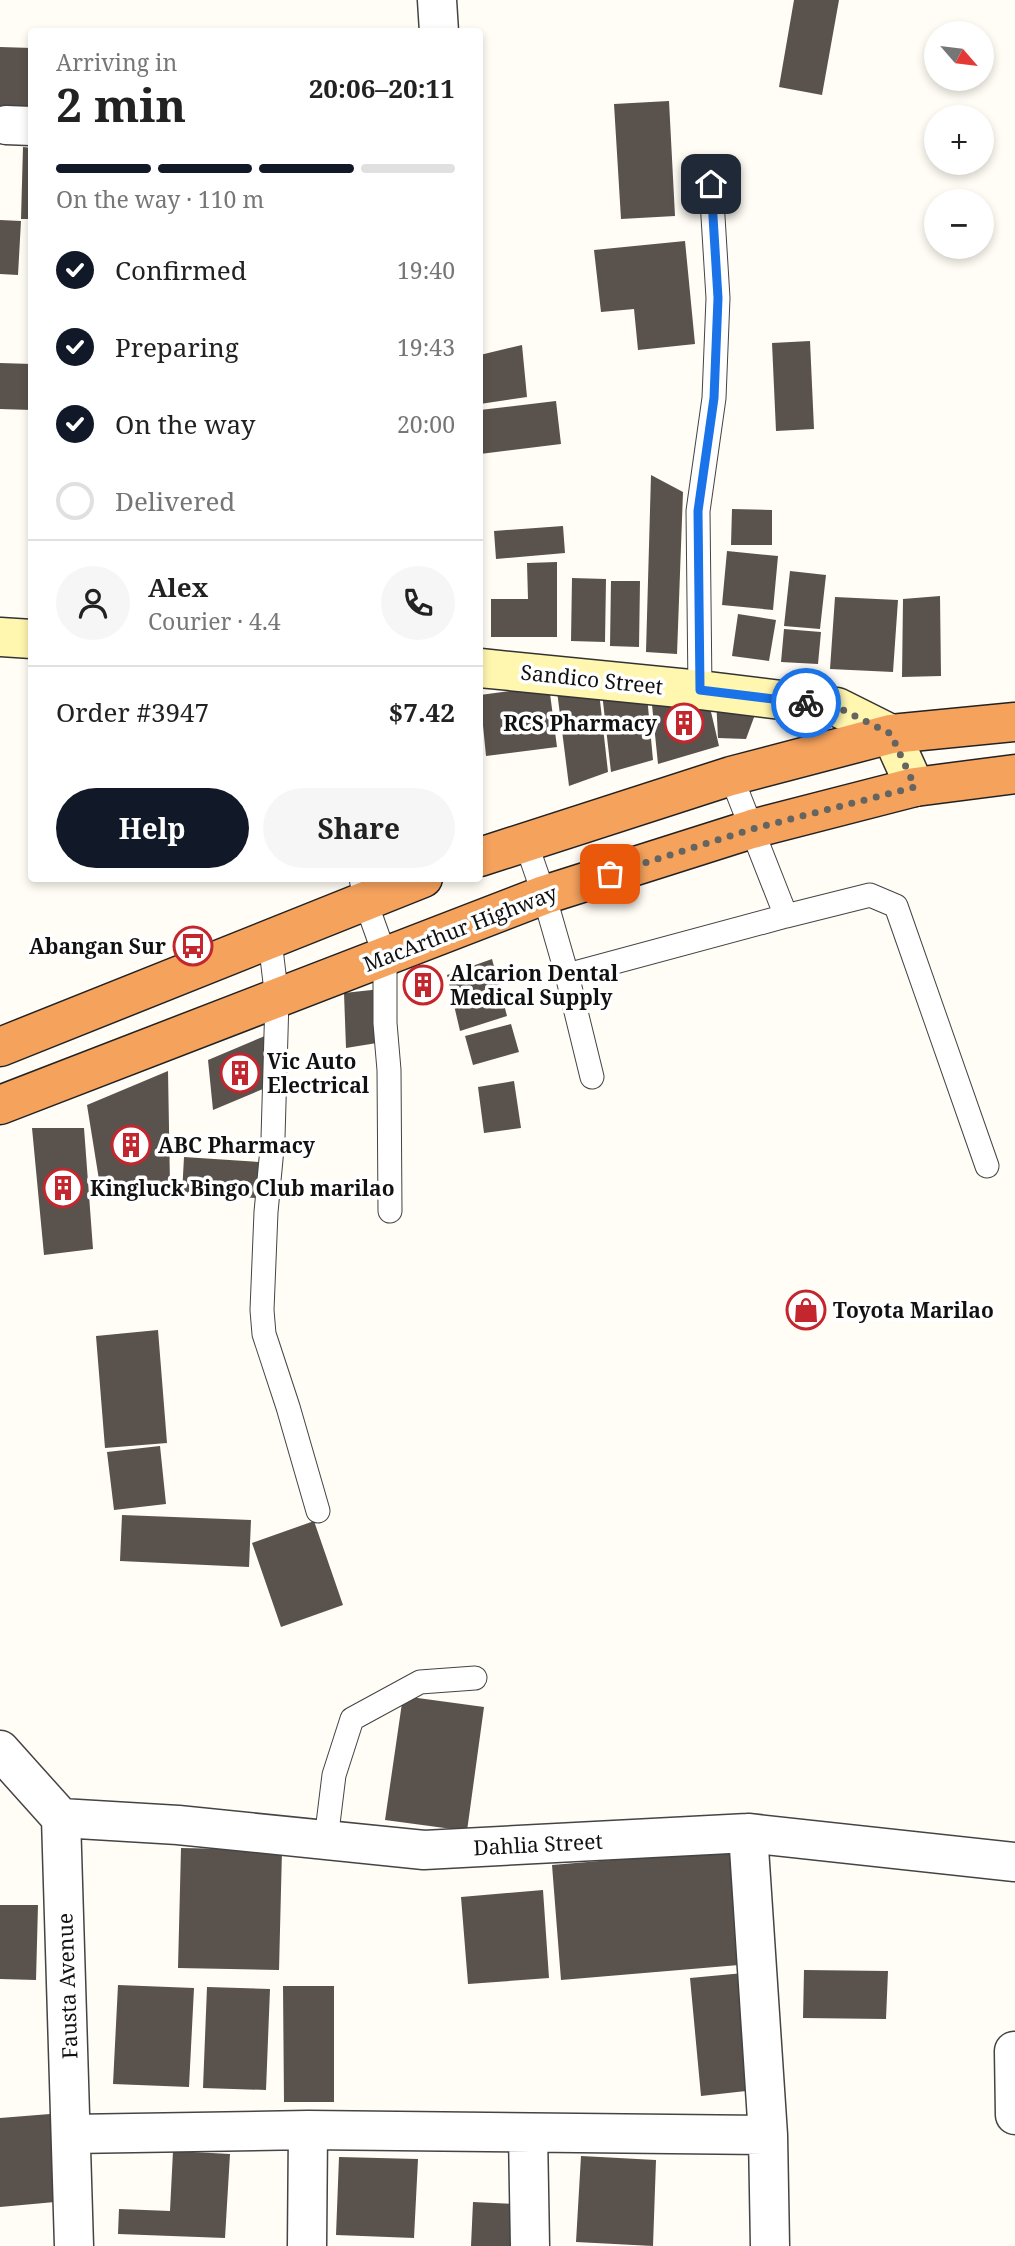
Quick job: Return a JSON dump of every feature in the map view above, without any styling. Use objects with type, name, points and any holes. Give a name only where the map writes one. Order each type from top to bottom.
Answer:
[{"type":"highway","points":[[483,857],[731,776],[891,734],[1015,722]]},
{"type":"highway","name":"MacArthur Highway","points":[[0,1105],[544,895],[752,829],[915,787],[1015,774]]},
{"type":"highway","points":[[0,1047],[270,941],[363,889],[401,882]]},
{"type":"main road","points":[[0,637],[28,639]]},
{"type":"main road","name":"Sandico Street","points":[[483,668],[837,707],[891,734]]},
{"type":"main road","points":[[891,734],[915,787]]},
{"type":"street","points":[[437,0],[439,28]]},
{"type":"street","points":[[0,1750],[61,1818]]},
{"type":"street","name":"Dahlia Street","points":[[61,1818],[178,1825],[424,1850],[748,1833],[1015,1862]]},
{"type":"street","name":"Fausta Avenue","points":[[61,1818],[74,2246]]},
{"type":"street","points":[[748,1833],[768,2135],[770,2246]]},
{"type":"street","points":[[1014,2050],[1015,2115]]},
{"type":"street","points":[[72,2134],[309,2130],[768,2135]]},
{"type":"street","points":[[307,2246],[309,2130]]},
{"type":"street","points":[[528,2133],[530,2246]]},
{"type":"lane","points":[[700,690],[698,511],[714,398],[718,298],[711,184]]},
{"type":"lane","points":[[731,776],[786,916]]},
{"type":"lane","points":[[526,843],[567,975],[592,1077]]},
{"type":"lane","points":[[363,889],[385,956],[390,1211]]},
{"type":"lane","points":[[567,975],[870,895],[896,906],[987,1167]]},
{"type":"lane","points":[[270,941],[277,999],[273,1138],[266,1212],[262,1310],[264,1334],[318,1511]]},
{"type":"lane","points":[[326,1840],[334,1775],[352,1719],[420,1682],[475,1678]]},
{"type":"building","points":[[794,0],[839,0],[822,95],[779,87]]},
{"type":"building","points":[[0,47],[28,48],[28,115],[0,113]]},
{"type":"building","points":[[669,101],[675,216],[621,219],[614,104]]},
{"type":"building","points":[[23,147],[28,148],[28,219],[21,219]]},
{"type":"building","points":[[0,220],[21,221],[18,275],[0,274]]},
{"type":"building","points":[[685,241],[695,344],[638,350],[634,309],[601,312],[594,250]]},
{"type":"building","points":[[810,341],[814,429],[776,431],[772,343]]},
{"type":"building","points":[[522,345],[527,397],[483,404],[483,354]]},
{"type":"building","points":[[0,363],[28,364],[28,410],[0,409]]},
{"type":"building","points":[[556,401],[561,444],[483,454],[483,410]]},
{"type":"building","points":[[651,475],[683,492],[677,654],[646,652]]},
{"type":"building","points":[[732,509],[772,510],[772,545],[731,545]]},
{"type":"building","points":[[563,526],[565,553],[496,559],[494,531]]},
{"type":"building","points":[[727,551],[778,556],[773,610],[722,605]]},
{"type":"building","points":[[557,562],[557,637],[491,637],[491,599],[528,599],[527,563]]},
{"type":"building","points":[[790,571],[826,575],[820,629],[784,626]]},
{"type":"building","points":[[572,578],[606,579],[605,642],[571,641]]},
{"type":"building","points":[[611,581],[640,581],[639,647],[610,646]]},
{"type":"building","points":[[940,596],[941,676],[902,677],[903,599]]},
{"type":"building","points":[[835,597],[898,600],[893,672],[830,669]]},
{"type":"building","points":[[738,614],[776,620],[769,661],[732,656]]},
{"type":"building","points":[[784,629],[821,632],[818,664],[781,662]]},
{"type":"building","points":[[549,686],[557,747],[486,756],[483,695]]},
{"type":"building","points":[[557,691],[599,692],[608,772],[569,786]]},
{"type":"building","points":[[602,693],[647,696],[653,760],[611,772]]},
{"type":"building","name":"RCS Pharmacy","points":[[651,695],[708,699],[719,746],[658,764]]},
{"type":"building","points":[[716,699],[760,701],[746,739],[718,738]]},
{"type":"building","points":[[492,959],[507,1016],[460,1031],[447,975]]},
{"type":"building","name":"Alcarion Dental Medical Supply","points":[[429,968],[438,993],[415,998],[410,977]]},
{"type":"building","points":[[381,989],[383,1042],[346,1048],[344,993]]},
{"type":"building","points":[[511,1024],[519,1052],[473,1065],[465,1036]]},
{"type":"building","name":"Vic Auto Electrical","points":[[272,1033],[270,1086],[213,1110],[208,1060]]},
{"type":"building","name":"ABC Pharmacy","points":[[168,1071],[170,1185],[100,1186],[87,1105]]},
{"type":"building","points":[[514,1081],[521,1128],[484,1133],[478,1087]]},
{"type":"building","name":"Kingluck Bingo Club marilao","points":[[32,1128],[84,1128],[93,1249],[44,1255]]},
{"type":"building","points":[[184,1157],[259,1162],[257,1198],[182,1194]]},
{"type":"building","points":[[158,1330],[167,1443],[105,1448],[96,1336]]},
{"type":"building","points":[[160,1446],[166,1504],[114,1510],[107,1452]]},
{"type":"building","points":[[122,1515],[251,1520],[249,1567],[120,1561]]},
{"type":"building","points":[[314,1521],[343,1605],[281,1627],[252,1543]]},
{"type":"building","points":[[403,1696],[484,1707],[467,1831],[385,1820]]},
{"type":"building","points":[[181,1848],[282,1850],[279,1970],[178,1968]]},
{"type":"building","points":[[730,1850],[739,1965],[561,1980],[552,1865]]},
{"type":"building","points":[[543,1890],[549,1978],[468,1984],[461,1897]]},
{"type":"building","points":[[0,1905],[38,1905],[36,1980],[0,1979]]},
{"type":"building","points":[[804,1970],[888,1971],[886,2019],[803,2018]]},
{"type":"building","points":[[744,1973],[755,2090],[701,2096],[690,1978]]},
{"type":"building","points":[[118,1985],[194,1988],[189,2087],[113,2084]]},
{"type":"building","points":[[283,1986],[334,1986],[334,2102],[284,2102]]},
{"type":"building","points":[[207,1987],[270,1989],[266,2090],[203,2088]]},
{"type":"building","points":[[50,2114],[55,2202],[0,2207],[0,2118]]},
{"type":"building","points":[[173,2151],[230,2154],[225,2238],[118,2234],[119,2209],[170,2211]]},
{"type":"building","points":[[581,2156],[656,2160],[653,2246],[576,2242]]},
{"type":"building","points":[[339,2157],[418,2159],[414,2238],[336,2235]]},
{"type":"building","points":[[473,2202],[515,2204],[513,2246],[471,2246]]},
{"type":"way so far","points":[[610,874],[752,829],[915,787],[891,734],[837,707],[806,703]]},
{"type":"place","name":"RCS Pharmacy","points":[[684,723]]},
{"type":"place","name":"Abangan Sur","points":[[193,946]]},
{"type":"place","name":"Alcarion Dental Medical Supply","points":[[423,985]]},
{"type":"place","name":"Vic Auto Electrical","points":[[240,1073]]},
{"type":"place","name":"ABC Pharmacy","points":[[131,1145]]},
{"type":"place","name":"Kingluck Bingo Club marilao","points":[[63,1188]]},
{"type":"place","name":"Toyota Marilao","points":[[806,1310]]},
{"type":"route","points":[[711,184],[718,298],[714,398],[698,511],[700,690],[806,703]]}]
